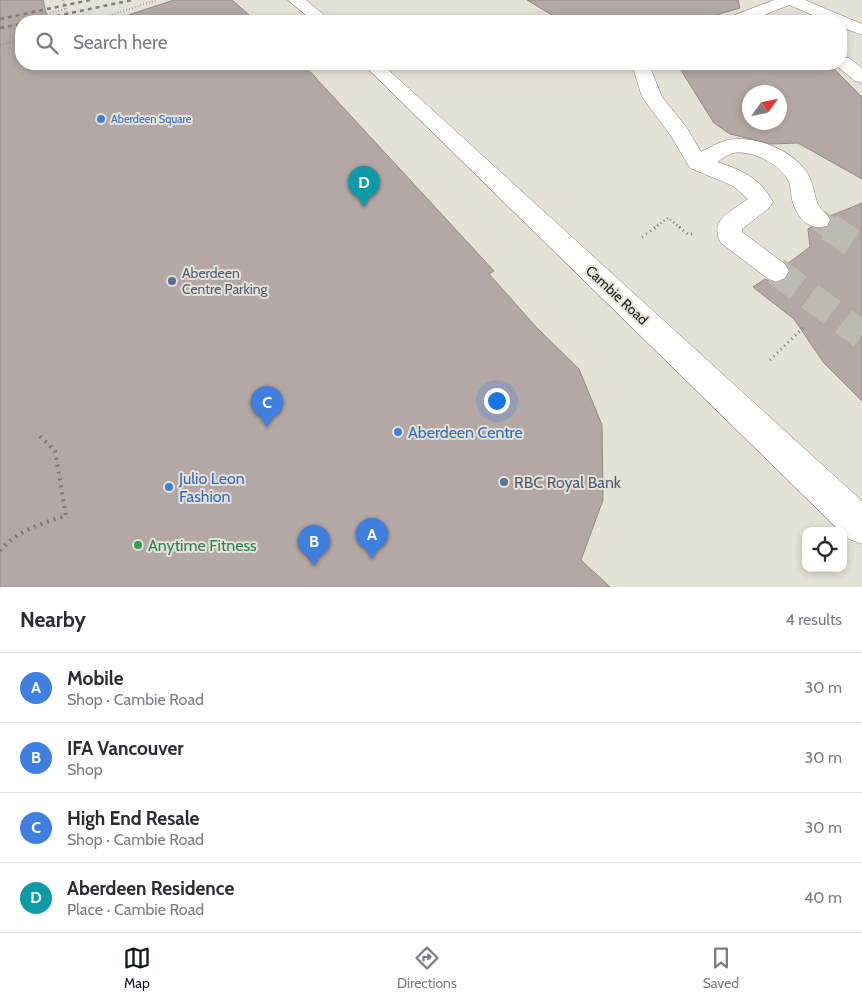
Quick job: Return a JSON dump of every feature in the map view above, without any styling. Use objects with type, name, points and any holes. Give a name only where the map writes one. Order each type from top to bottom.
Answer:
[{"type":"main road","points":[[296,0],[315,15]]},
{"type":"main road","points":[[757,15],[788,0]]},
{"type":"main road","points":[[792,0],[827,15]]},
{"type":"main road","points":[[847,24],[862,30]]},
{"type":"main road","points":[[847,64],[862,71]]},
{"type":"main road","points":[[847,66],[862,77]]},
{"type":"main road","name":"Cambie Road","points":[[378,70],[862,526]]},
{"type":"main road","points":[[643,71],[648,91],[680,133],[698,163],[728,174],[757,192],[761,202],[729,226],[730,236],[776,271]]},
{"type":"main road","points":[[698,163],[730,146],[746,147],[772,155],[793,169],[799,178],[805,206],[809,213],[818,220]]},
{"type":"path","points":[[63,0],[67,15]]},
{"type":"path","points":[[111,15],[157,0]]},
{"type":"path","points":[[47,14],[65,9]]},
{"type":"path","points":[[0,46],[15,42]]},
{"type":"path","points":[[642,236],[668,218],[689,235],[729,226]]},
{"type":"path","points":[[770,360],[804,327]]},
{"type":"path","points":[[0,551],[4,544],[35,526],[66,516],[54,451],[39,435]]},
{"type":"building","points":[[0,0],[43,0],[47,15],[15,15],[15,70],[309,70],[494,271],[489,274],[537,328],[579,369],[602,425],[603,500],[581,560],[610,587],[0,587]]},
{"type":"building","points":[[174,0],[232,0],[249,15],[128,15]]},
{"type":"building","points":[[527,0],[738,0],[740,8],[716,15],[552,15]]},
{"type":"building","points":[[681,70],[835,70],[862,97],[862,179],[798,143],[771,144],[730,134],[714,123]]},
{"type":"building","points":[[862,203],[862,401],[824,363],[794,319],[753,287],[765,279],[775,284],[786,280],[791,272],[787,264],[810,247],[808,229],[811,227],[827,228],[832,221],[830,216]]},
{"type":"tunnel","points":[[818,220],[830,228]]},
{"type":"tunnel","points":[[829,227],[862,249]]},
{"type":"tunnel","points":[[776,271],[862,335]]},
{"type":"railway","points":[[19,15],[90,0]]},
{"type":"railway","points":[[61,15],[132,0]]},
{"type":"railway","points":[[0,19],[15,16]]},
{"type":"railway","points":[[0,28],[15,25]]},
{"type":"place","name":"Aberdeen Square","points":[[101,119]]},
{"type":"place","name":"Aberdeen Residence","points":[[364,207]]},
{"type":"place","name":"Aberdeen Centre Parking","points":[[172,281]]},
{"type":"place","name":"High End Resale","points":[[267,427]]},
{"type":"place","name":"Aberdeen Centre","points":[[398,432]]},
{"type":"place","name":"RBC Royal Bank","points":[[504,482]]},
{"type":"place","name":"Julio Leon Fashion","points":[[169,487]]},
{"type":"place","name":"Anytime Fitness","points":[[138,545]]},
{"type":"place","name":"Mobile","points":[[372,559]]},
{"type":"place","name":"IFA Vancouver","points":[[314,566]]}]
